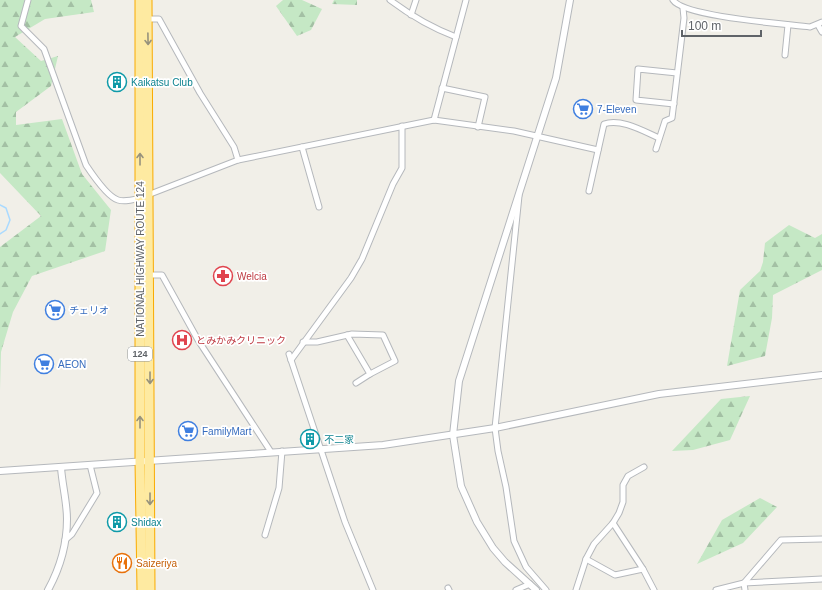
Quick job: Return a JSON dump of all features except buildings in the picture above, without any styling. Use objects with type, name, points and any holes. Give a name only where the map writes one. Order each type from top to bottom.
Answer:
[{"type":"highway","name":"NATIONAL HIGHWAY ROUTE 124","points":[[140,0],[144,19]]},
{"type":"highway","name":"NATIONAL HIGHWAY ROUTE 124","points":[[147,0],[144,19],[144,197],[150,460],[150,590]]},
{"type":"highway","name":"NATIONAL HIGHWAY ROUTE 124","points":[[142,590],[140,461],[145,275]]},
{"type":"street","points":[[28,0],[21,26],[44,49],[86,165],[93,176],[116,200],[126,201],[144,197],[238,160],[434,120],[538,136],[598,150]]},
{"type":"street","points":[[390,0],[411,15],[444,32],[456,36]]},
{"type":"street","points":[[411,15],[416,0]]},
{"type":"street","points":[[434,120],[466,0]]},
{"type":"street","points":[[536,590],[497,553],[477,522],[461,486],[452,435],[459,381],[556,78],[570,0]]},
{"type":"street","points":[[673,0],[683,8],[719,16],[810,27],[820,23],[822,32]]},
{"type":"street","points":[[656,149],[665,121],[672,118],[684,18],[683,8]]},
{"type":"street","points":[[144,19],[159,19],[200,93],[234,147],[238,160]]},
{"type":"street","points":[[784,55],[788,25]]},
{"type":"street","points":[[674,104],[636,100],[638,69],[677,73]]},
{"type":"street","points":[[442,88],[485,97],[478,127]]},
{"type":"street","points":[[589,191],[604,124],[609,122],[627,125],[659,138]]},
{"type":"street","points":[[291,360],[351,278],[362,259],[393,184],[402,168],[402,126]]},
{"type":"street","points":[[302,147],[319,207]]},
{"type":"street","points":[[519,195],[495,428],[514,541],[526,567],[546,590]]},
{"type":"street","points":[[145,275],[162,275],[198,340],[271,452]]},
{"type":"street","points":[[304,342],[317,342],[347,335],[383,335],[396,361],[356,382]]},
{"type":"street","points":[[347,335],[370,374]]},
{"type":"street","points":[[288,354],[346,522],[373,590]]},
{"type":"street","points":[[0,471],[383,444],[495,428],[659,394],[822,375]]},
{"type":"street","points":[[265,535],[280,488],[282,451]]},
{"type":"street","points":[[65,540],[72,534],[97,493],[90,465]]},
{"type":"street","points":[[48,590],[61,561],[65,540],[67,518],[61,467]]},
{"type":"street","points":[[576,590],[586,559],[594,544],[614,522],[623,502],[623,485],[628,476],[640,471],[644,467]]},
{"type":"street","points":[[614,522],[654,590]]},
{"type":"street","points":[[744,590],[744,584],[782,540],[822,539]]},
{"type":"street","points":[[586,559],[615,575],[643,570]]},
{"type":"street","points":[[716,590],[744,584],[822,579]]},
{"type":"street","points":[[516,590],[530,584]]},
{"type":"green space","points":[[0,0],[91,0],[94,12],[45,19],[15,37],[41,61],[58,56],[51,86],[16,112],[16,125],[62,119],[82,174],[111,210],[105,251],[32,276],[13,312],[1,352],[0,390],[0,247],[41,216],[0,173]]},
{"type":"green space","points":[[283,0],[302,0],[322,9],[311,30],[297,36],[276,6]]},
{"type":"green space","points":[[334,0],[357,0],[357,5],[332,4]]},
{"type":"green space","points":[[789,225],[815,238],[822,234],[822,270],[773,295],[772,318],[765,356],[727,366],[740,290],[760,271],[763,262],[765,243]]},
{"type":"green space","points":[[750,396],[730,440],[693,450],[672,451],[721,399]]},
{"type":"green space","points":[[760,498],[777,507],[743,543],[697,564],[722,520]]},
{"type":"waterway","points":[[0,205],[6,208],[10,220],[6,230],[0,234]]},
{"type":"place","name":"Kaikatsu Club","points":[[117,82]]},
{"type":"place","name":"7-Eleven","points":[[583,109]]},
{"type":"place","name":"Welcia","points":[[223,276]]},
{"type":"place","name":"チェリオ","points":[[55,310]]},
{"type":"place","name":"とみかみクリニック","points":[[182,340]]},
{"type":"place","name":"AEON","points":[[44,364]]},
{"type":"place","name":"FamilyMart","points":[[188,431]]},
{"type":"place","name":"不二家","points":[[310,439]]},
{"type":"place","name":"Shidax","points":[[117,522]]},
{"type":"place","name":"Saizeriya","points":[[122,563]]}]
